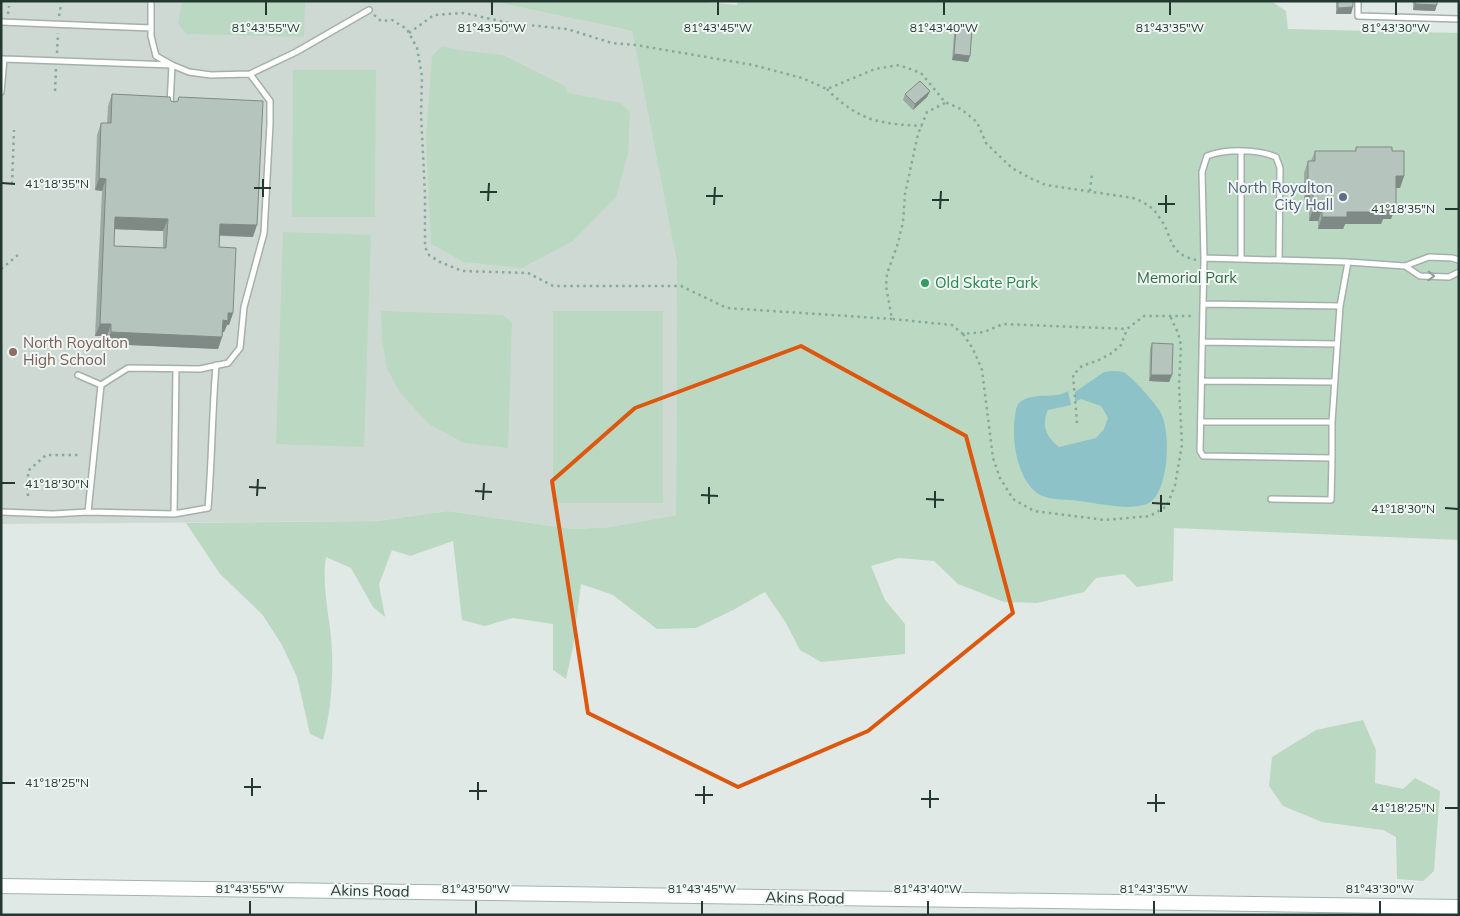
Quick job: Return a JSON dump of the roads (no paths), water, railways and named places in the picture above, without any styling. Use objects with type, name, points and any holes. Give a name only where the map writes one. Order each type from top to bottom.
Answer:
[{"type":"street","name":"Akins Road","points":[[1,886],[1459,907]]},
{"type":"lane","points":[[151,1],[151,36],[156,56],[172,66],[189,72],[211,74],[250,74],[296,52],[368,10]]},
{"type":"lane","points":[[1358,1],[1358,16],[1459,19]]},
{"type":"lane","points":[[1,22],[151,28]]},
{"type":"lane","points":[[1,92],[3,59],[172,66]]},
{"type":"lane","points":[[170,110],[172,66]]},
{"type":"lane","points":[[101,385],[128,368],[200,369],[228,363],[240,348],[244,307],[264,233],[270,101],[250,74]]},
{"type":"lane","points":[[1279,260],[1280,168],[1276,157],[1265,152],[1220,152],[1207,156],[1202,172],[1204,304],[1200,451],[1203,456],[1332,458]]},
{"type":"lane","points":[[1241,152],[1242,259]]},
{"type":"lane","points":[[1204,258],[1348,262],[1405,266],[1430,257],[1459,260]]},
{"type":"lane","points":[[1271,499],[1331,500],[1334,382],[1340,306],[1348,262]]},
{"type":"lane","points":[[1405,266],[1420,276],[1449,277],[1459,272]]},
{"type":"lane","points":[[1204,304],[1340,306]]},
{"type":"lane","points":[[1202,342],[1337,344]]},
{"type":"lane","points":[[1,512],[174,514],[208,508],[212,457],[212,410],[216,366]]},
{"type":"lane","points":[[174,514],[176,369]]},
{"type":"lane","points":[[78,375],[101,385]]},
{"type":"lane","points":[[1202,381],[1334,382]]},
{"type":"lane","points":[[88,512],[101,385]]},
{"type":"lane","points":[[1201,422],[1332,422]]},
{"type":"water","points":[[1111,371],[1127,374],[1144,391],[1161,413],[1167,447],[1164,475],[1156,497],[1147,504],[1126,507],[1051,499],[1040,495],[1032,489],[1026,480],[1017,459],[1014,425],[1018,405],[1020,402],[1031,397],[1057,395],[1068,391],[1071,405],[1048,410],[1045,426],[1048,435],[1059,447],[1096,438],[1104,429],[1108,418],[1101,406],[1081,399],[1075,402],[1075,392],[1104,372]]},
{"type":"place","name":"North Royalton City Hall","points":[[1343,197]]},
{"type":"place","name":"Old Skate Park","points":[[925,283]]},
{"type":"place","name":"North Royalton High School","points":[[13,352]]},
{"type":"park label","name":"Memorial Park","points":[[1187,278]]}]
